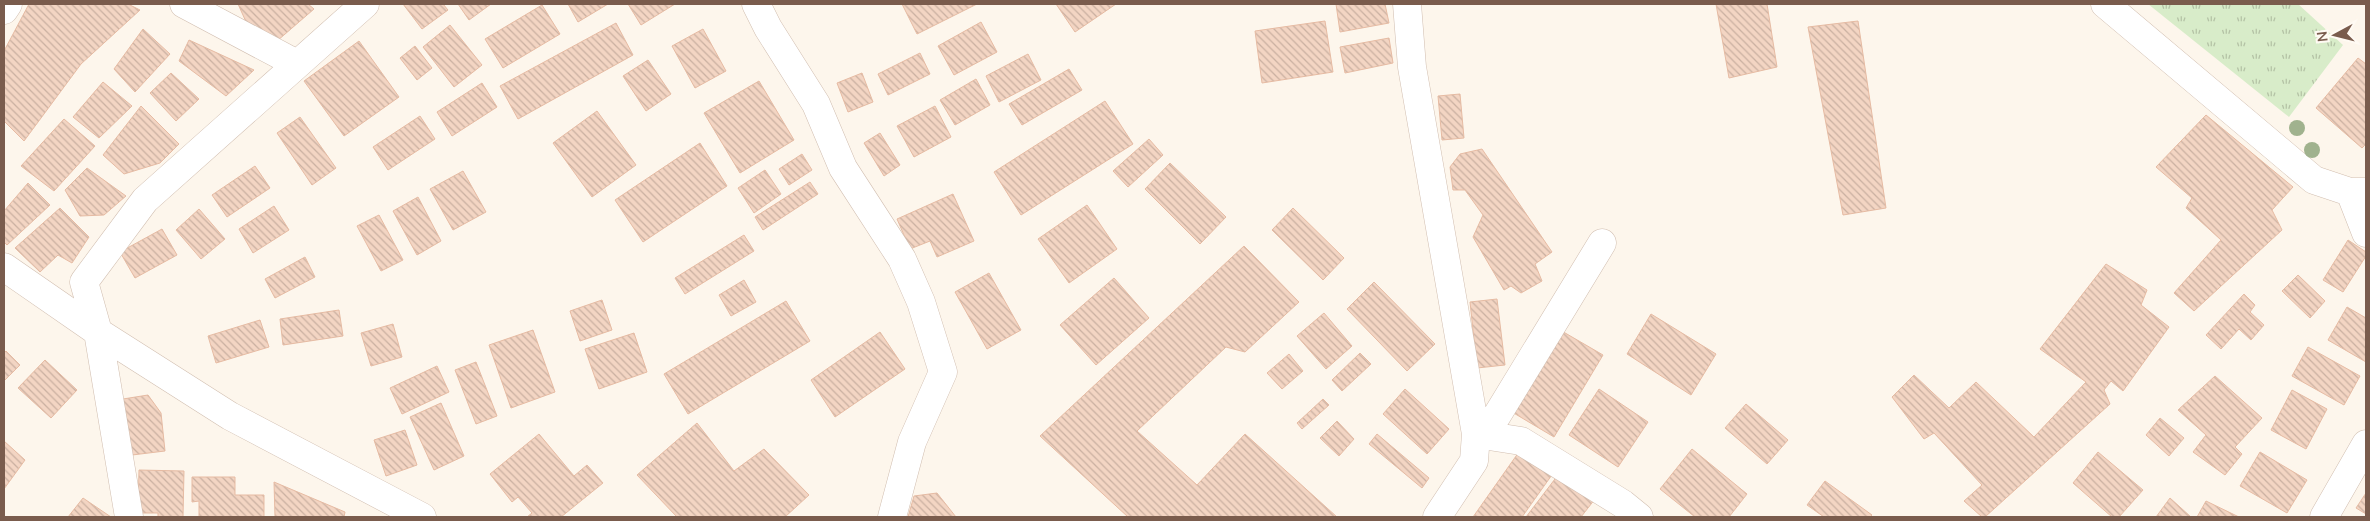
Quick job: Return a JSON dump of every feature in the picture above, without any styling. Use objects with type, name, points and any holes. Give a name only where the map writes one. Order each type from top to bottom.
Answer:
[{"type":"street","points":[[4,10],[8,4]]},
{"type":"street","points":[[184,4],[297,64]]},
{"type":"street","points":[[128,517],[98,332],[84,282],[144,200],[365,4]]},
{"type":"street","points":[[756,4],[768,28],[816,104],[843,168],[902,259],[921,302],[943,372],[912,442],[892,517]]},
{"type":"street","points":[[1407,4],[1412,67],[1476,434],[1474,461],[1437,517]]},
{"type":"street","points":[[2105,4],[2314,180],[2358,192],[2366,233]]},
{"type":"street","points":[[1476,434],[1496,417],[1602,243]]},
{"type":"street","points":[[4,267],[98,332],[230,416],[422,517]]},
{"type":"street","points":[[1476,434],[1521,441],[1623,504],[1639,517]]},
{"type":"street","points":[[2324,517],[2366,444]]},
{"type":"green space","points":[[2148,4],[2298,4],[2343,45],[2289,117]]},
{"type":"building","points":[[29,4],[128,4],[140,10],[81,64],[24,141],[4,121],[4,51]]},
{"type":"building","points":[[238,4],[308,4],[314,9],[277,41],[247,24]]},
{"type":"building","points":[[403,4],[443,4],[448,10],[422,29]]},
{"type":"building","points":[[458,4],[491,4],[469,20]]},
{"type":"building","points":[[568,4],[608,4],[578,22]]},
{"type":"building","points":[[628,4],[675,4],[641,25]]},
{"type":"building","points":[[902,4],[977,4],[917,34]]},
{"type":"building","points":[[1056,4],[1116,4],[1075,32]]},
{"type":"building","points":[[1336,4],[1385,4],[1389,23],[1340,32]]},
{"type":"building","points":[[1716,4],[1767,4],[1777,67],[1729,78]]},
{"type":"building","points":[[542,5],[560,34],[503,68],[485,39]]},
{"type":"building","points":[[1325,21],[1333,72],[1262,83],[1255,31]]},
{"type":"building","points":[[1858,21],[1886,208],[1843,215],[1808,27]]},
{"type":"building","points":[[981,22],[997,52],[954,75],[938,46]]},
{"type":"building","points":[[616,23],[633,55],[518,119],[500,86]]},
{"type":"building","points":[[450,25],[482,65],[454,87],[423,47]]},
{"type":"building","points":[[143,29],[170,54],[135,92],[114,69]]},
{"type":"building","points":[[703,29],[726,71],[695,88],[672,46]]},
{"type":"building","points":[[1389,38],[1393,63],[1345,73],[1340,47]]},
{"type":"building","points":[[189,40],[254,70],[226,96],[179,61]]},
{"type":"building","points":[[359,41],[399,97],[344,136],[304,81]]},
{"type":"building","points":[[415,46],[432,68],[417,80],[400,58]]},
{"type":"building","points":[[920,53],[930,74],[888,95],[878,74]]},
{"type":"building","points":[[1028,54],[1041,80],[999,102],[986,76]]},
{"type":"building","points":[[2358,58],[2366,64],[2366,144],[2362,148],[2316,108]]},
{"type":"building","points":[[648,60],[671,94],[646,111],[623,76]]},
{"type":"building","points":[[1069,69],[1082,90],[1022,125],[1009,104]]},
{"type":"building","points":[[171,73],[199,99],[176,121],[150,93]]},
{"type":"building","points":[[862,73],[873,102],[848,112],[837,83]]},
{"type":"building","points":[[976,79],[990,105],[955,125],[940,100]]},
{"type":"building","points":[[759,81],[794,140],[740,173],[704,113]]},
{"type":"building","points":[[103,82],[132,106],[99,138],[73,117]]},
{"type":"building","points":[[482,83],[497,107],[452,136],[437,112]]},
{"type":"building","points":[[1460,94],[1464,138],[1442,140],[1438,96]]},
{"type":"building","points":[[1105,101],[1133,144],[1021,215],[994,172]]},
{"type":"building","points":[[141,106],[179,144],[160,163],[124,174],[103,155]]},
{"type":"building","points":[[935,106],[951,137],[914,157],[897,126]]},
{"type":"building","points":[[597,111],[636,165],[592,197],[553,143]]},
{"type":"building","points":[[2206,115],[2293,187],[2272,210],[2282,230],[2194,311],[2174,293],[2221,240],[2186,208],[2192,198],[2156,167]]},
{"type":"building","points":[[420,116],[435,139],[388,170],[373,147]]},
{"type":"building","points":[[300,117],[336,168],[312,185],[277,133]]},
{"type":"building","points":[[64,119],[95,146],[54,191],[21,166]]},
{"type":"building","points":[[880,133],[900,165],[884,176],[864,143]]},
{"type":"building","points":[[1149,139],[1163,155],[1128,187],[1113,171]]},
{"type":"building","points":[[700,143],[727,186],[643,242],[615,200]]},
{"type":"building","points":[[1482,149],[1552,252],[1535,264],[1542,281],[1521,293],[1511,286],[1504,290],[1473,237],[1483,215],[1465,190],[1453,190],[1450,167],[1460,154]]},
{"type":"building","points":[[802,154],[812,170],[789,185],[779,169]]},
{"type":"building","points":[[1170,163],[1226,217],[1200,244],[1145,189]]},
{"type":"building","points":[[255,166],[270,188],[227,217],[212,195]]},
{"type":"building","points":[[87,168],[126,196],[104,215],[80,216],[65,190]]},
{"type":"building","points":[[765,170],[781,194],[754,213],[738,188]]},
{"type":"building","points":[[463,171],[486,212],[453,230],[430,189]]},
{"type":"building","points":[[810,182],[818,194],[763,230],[755,217]]},
{"type":"building","points":[[28,183],[50,205],[7,245],[4,242],[4,211]]},
{"type":"building","points":[[953,194],[974,241],[937,257],[930,241],[910,249],[897,219]]},
{"type":"building","points":[[418,197],[441,241],[417,255],[393,211]]},
{"type":"building","points":[[1087,205],[1117,249],[1069,283],[1038,239]]},
{"type":"building","points":[[274,206],[289,230],[253,253],[239,229]]},
{"type":"building","points":[[60,208],[89,237],[72,263],[58,255],[40,272],[15,248]]},
{"type":"building","points":[[1293,208],[1344,258],[1323,280],[1272,230]]},
{"type":"building","points":[[199,209],[225,239],[201,259],[176,230]]},
{"type":"building","points":[[379,215],[403,260],[381,271],[357,226]]},
{"type":"building","points":[[162,229],[177,255],[135,278],[120,252]]},
{"type":"building","points":[[744,235],[754,251],[685,294],[675,278]]},
{"type":"building","points":[[2348,240],[2366,252],[2366,256],[2343,292],[2323,280]]},
{"type":"building","points":[[1244,246],[1299,302],[1245,352],[1226,347],[1137,431],[1197,485],[1245,434],[1337,517],[1128,517],[1040,436]]},
{"type":"building","points":[[305,257],[315,277],[275,298],[265,279]]},
{"type":"building","points":[[2106,264],[2147,290],[2141,305],[2169,327],[2123,391],[2111,381],[2104,390],[2110,404],[1985,517],[1982,517],[1964,501],[1982,485],[1934,433],[1924,439],[1892,397],[1914,375],[1949,408],[1976,382],[2034,437],[2086,382],[2040,349]]},
{"type":"building","points":[[989,273],[1021,330],[987,349],[955,292]]},
{"type":"building","points":[[2298,275],[2325,301],[2310,318],[2282,291]]},
{"type":"building","points":[[1114,278],[1149,318],[1096,365],[1060,325]]},
{"type":"building","points":[[744,280],[756,302],[731,316],[719,295]]},
{"type":"building","points":[[1374,282],[1435,344],[1407,371],[1347,309]]},
{"type":"building","points":[[2244,294],[2255,305],[2250,312],[2264,325],[2251,340],[2239,329],[2221,349],[2206,335]]},
{"type":"building","points":[[1497,299],[1505,365],[1477,368],[1470,302]]},
{"type":"building","points":[[602,300],[612,330],[580,341],[570,311]]},
{"type":"building","points":[[786,301],[810,341],[688,414],[664,374]]},
{"type":"building","points":[[2347,307],[2366,318],[2366,362],[2328,340]]},
{"type":"building","points":[[339,310],[343,336],[283,345],[280,319]]},
{"type":"building","points":[[1324,313],[1352,346],[1326,369],[1297,336]]},
{"type":"building","points":[[1651,314],[1716,354],[1691,395],[1627,354]]},
{"type":"building","points":[[260,320],[269,347],[216,363],[208,336]]},
{"type":"building","points":[[393,324],[402,357],[371,366],[361,333]]},
{"type":"building","points":[[533,330],[555,392],[511,408],[489,345]]},
{"type":"building","points":[[1560,330],[1603,355],[1554,437],[1512,412]]},
{"type":"building","points":[[880,332],[905,369],[835,417],[811,380]]},
{"type":"building","points":[[634,333],[647,372],[599,389],[585,349]]},
{"type":"building","points":[[2308,347],[2360,376],[2344,405],[2292,376]]},
{"type":"building","points":[[6,351],[20,365],[4,381],[4,353]]},
{"type":"building","points":[[1360,353],[1371,364],[1342,391],[1332,380]]},
{"type":"building","points":[[1289,354],[1303,371],[1282,389],[1267,373]]},
{"type":"building","points":[[45,360],[77,390],[51,418],[18,388]]},
{"type":"building","points":[[476,362],[497,416],[476,424],[455,370]]},
{"type":"building","points":[[437,366],[449,392],[402,414],[390,388]]},
{"type":"building","points":[[2215,376],[2262,418],[2235,447],[2242,454],[2225,475],[2193,452],[2206,435],[2178,410]]},
{"type":"building","points":[[1405,389],[1449,429],[1427,454],[1383,414]]},
{"type":"building","points":[[1599,389],[1648,422],[1618,467],[1569,435]]},
{"type":"building","points":[[2292,390],[2327,409],[2306,449],[2271,430]]},
{"type":"building","points":[[148,395],[161,413],[165,451],[132,455],[123,399]]},
{"type":"building","points":[[1323,399],[1329,405],[1302,429],[1297,423]]},
{"type":"building","points":[[441,403],[464,456],[434,470],[410,417]]},
{"type":"building","points":[[1746,404],[1788,440],[1767,464],[1725,428]]},
{"type":"building","points":[[2160,418],[2184,438],[2169,456],[2146,435]]},
{"type":"building","points":[[1337,421],[1354,439],[1339,456],[1320,438]]},
{"type":"building","points":[[697,423],[734,471],[764,449],[809,495],[785,517],[677,517],[637,475]]},
{"type":"building","points":[[405,430],[417,465],[386,476],[374,440]]},
{"type":"building","points":[[539,434],[574,476],[587,465],[603,483],[561,517],[527,517],[532,513],[518,497],[512,502],[490,474]]},
{"type":"building","points":[[1377,434],[1429,478],[1422,488],[1369,444]]},
{"type":"building","points":[[4,441],[25,460],[4,489]]},
{"type":"building","points":[[1521,449],[1554,472],[1522,517],[1473,517]]},
{"type":"building","points":[[1692,449],[1747,494],[1729,517],[1695,517],[1660,489]]},
{"type":"building","points":[[2098,452],[2143,490],[2119,517],[2112,517],[2073,483]]},
{"type":"building","points":[[2260,452],[2307,480],[2287,513],[2240,486]]},
{"type":"building","points":[[139,470],[184,471],[183,517],[158,517],[158,513],[138,513]]},
{"type":"building","points":[[1558,475],[1595,499],[1581,517],[1526,517]]},
{"type":"building","points":[[192,477],[235,477],[235,495],[264,495],[264,517],[199,517],[199,501],[192,502]]},
{"type":"building","points":[[1825,481],[1872,515],[1870,517],[1824,517],[1807,505]]},
{"type":"building","points":[[274,482],[345,512],[344,517],[275,517]]},
{"type":"building","points":[[937,493],[956,517],[908,517],[914,496]]},
{"type":"building","points":[[2366,493],[2366,514],[2356,508]]},
{"type":"building","points":[[83,498],[111,517],[68,517]]},
{"type":"building","points":[[2170,498],[2191,517],[2156,517]]},
{"type":"building","points":[[2206,501],[2239,517],[2197,517]]}]
